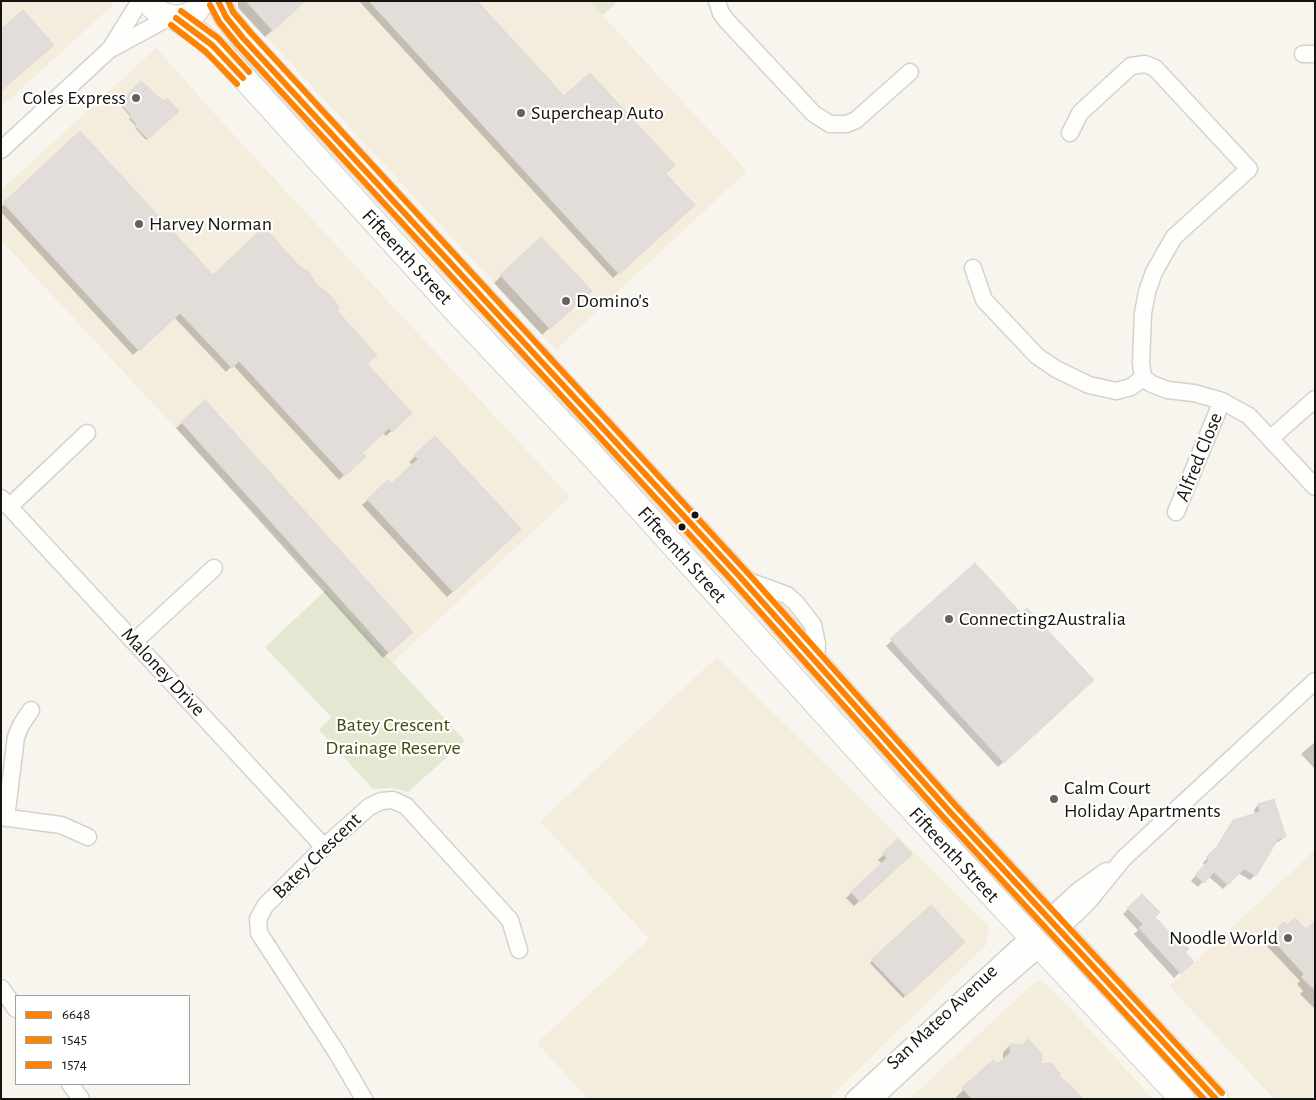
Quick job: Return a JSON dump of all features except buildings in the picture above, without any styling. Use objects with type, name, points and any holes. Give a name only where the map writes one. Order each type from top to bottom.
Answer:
[{"type":"highway","name":"Fifteenth Street","points":[[149,1],[161,14],[173,18],[202,36],[224,56],[631,498],[885,780],[1182,1099]]},
{"type":"highway","points":[[173,18],[195,12],[203,1]]},
{"type":"highway","name":"Fifteenth Street","points":[[218,1],[226,17],[243,38],[741,578],[1054,924],[1216,1099]]},
{"type":"highway","points":[[498,355],[518,336]]},
{"type":"highway","points":[[885,780],[907,762]]},
{"type":"highway","points":[[1035,942],[1054,924]]},
{"type":"street","points":[[1,150],[109,50],[140,1]]},
{"type":"street","points":[[717,1],[721,13],[728,21],[814,114],[830,124],[847,124],[856,120],[910,72]]},
{"type":"street","points":[[109,50],[173,18]]},
{"type":"street","points":[[1070,133],[1080,113],[1123,73],[1131,66],[1145,64],[1155,68],[1249,169],[1174,237],[1154,272],[1147,292],[1143,313],[1141,363],[1143,378],[1167,390],[1194,393],[1222,401],[1249,416],[1315,487]]},
{"type":"street","points":[[973,268],[984,300],[1037,356],[1056,369],[1089,385],[1116,391],[1131,387],[1143,378]]},
{"type":"street","points":[[1270,439],[1315,399]]},
{"type":"street","name":"Alfred Close","points":[[1176,512],[1222,401]]},
{"type":"street","points":[[5,502],[87,433]]},
{"type":"street","name":"Maloney Drive","points":[[5,502],[324,847]]},
{"type":"street","points":[[135,641],[214,568]]},
{"type":"street","points":[[1054,924],[1088,902],[1124,858],[1315,681]]},
{"type":"street","points":[[32,710],[21,725],[16,736],[4,818],[61,825],[88,837]]},
{"type":"street","name":"Batey Crescent","points":[[364,1099],[337,1053],[259,933],[258,919],[265,906],[324,847],[369,807],[381,801],[393,800],[406,806],[510,920],[520,950]]},
{"type":"street","name":"San Mateo Avenue","points":[[854,1099],[1035,942]]},
{"type":"street","name":"San Mateo Avenue","points":[[874,1099],[990,991],[1035,942]]},
{"type":"street","points":[[1,988],[15,1008]]},
{"type":"street","points":[[71,1085],[81,1099]]},
{"type":"shaded area","points":[[1,1],[111,1],[114,4],[1,107]]},
{"type":"shaded area","points":[[233,1],[589,1],[747,171],[561,345],[558,352]]},
{"type":"shaded area","points":[[156,48],[232,133],[570,497],[393,662],[1,240],[1,190]]},
{"type":"shaded area","points":[[717,657],[988,925],[987,944],[828,1099],[588,1099],[537,1043],[649,939],[540,821]]},
{"type":"shaded area","points":[[1315,850],[1315,1099],[1274,1099],[1169,986]]},
{"type":"shaded area","points":[[1036,981],[1043,982],[1056,993],[1153,1099],[909,1099]]},
{"type":"green space","points":[[589,1],[618,1],[602,16]]},
{"type":"green space","name":"Batey Crescent Drainage Reserve","points":[[326,590],[465,741],[408,792],[391,788],[373,789],[319,730],[331,717],[265,647]]},
{"type":"transit line","name":"6648","points":[[218,1],[226,17],[243,38],[741,578],[951,813],[1216,1099]]},
{"type":"transit line","name":"1574","points":[[228,1],[233,12],[250,32],[747,572],[957,807],[1222,1093]]},
{"type":"transit line","name":"1545","points":[[210,5],[219,22],[237,44],[735,584],[945,819],[1204,1099]]},
{"type":"transit line","name":"1574","points":[[181,11],[218,38],[249,72]]},
{"type":"transit line","name":"6648","points":[[176,18],[212,45],[243,78]]},
{"type":"transit line","name":"1545","points":[[171,25],[206,52],[237,84]]},
{"type":"place","name":"Coles Express","points":[[136,98]]},
{"type":"place","name":"Supercheap Auto","points":[[521,113]]},
{"type":"place","name":"Harvey Norman","points":[[139,224]]},
{"type":"place","name":"Domino's","points":[[566,301]]},
{"type":"place","name":"Connecting2Australia","points":[[949,619]]},
{"type":"place","name":"Calm Court Holiday Apartments","points":[[1054,799]]},
{"type":"place","name":"Noodle World","points":[[1288,938]]}]
